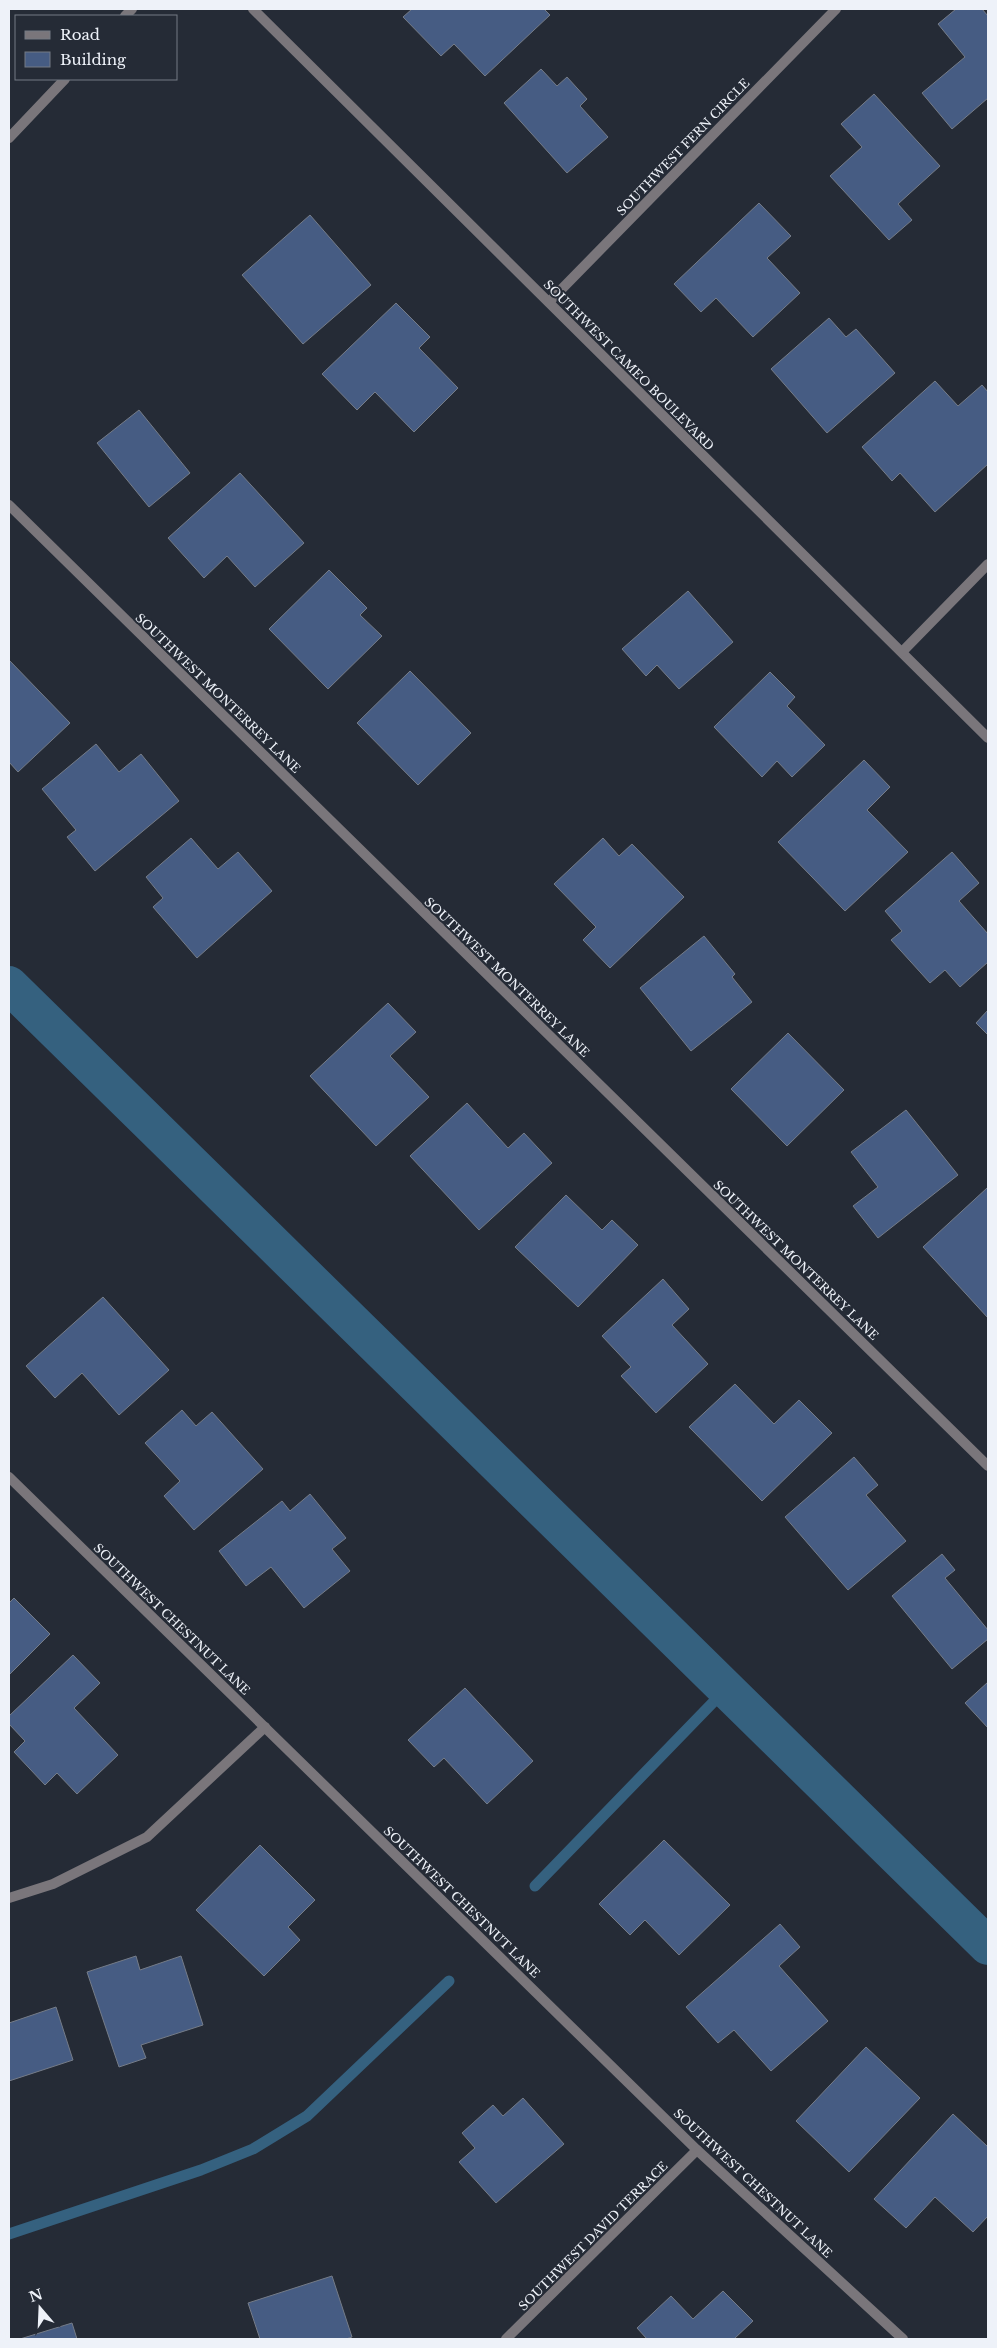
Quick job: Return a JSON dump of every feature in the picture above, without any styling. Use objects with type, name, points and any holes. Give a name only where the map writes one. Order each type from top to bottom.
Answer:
[{"type":"street","name":"SOUTHWEST CAMEO BOULEVARD","points":[[253,9],[988,738]]},
{"type":"street","name":"SOUTHWEST FERN CIRCLE","points":[[549,302],[836,9]]},
{"type":"street","points":[[9,138],[64,80]]},
{"type":"street","name":"SOUTHWEST MONTERREY LANE","points":[[9,505],[988,1466]]},
{"type":"street","points":[[902,652],[988,564]]},
{"type":"street","name":"SOUTHWEST CHESTNUT LANE","points":[[9,1477],[697,2150],[903,2339]]},
{"type":"street","points":[[9,1898],[53,1884],[147,1837],[265,1727]]},
{"type":"street","name":"SOUTHWEST DAVID TERRACE","points":[[506,2339],[697,2150]]},
{"type":"building","points":[[412,9],[544,9],[550,15],[485,76],[454,44],[441,56],[403,17]]},
{"type":"building","points":[[956,9],[982,9],[988,16],[988,98],[952,129],[922,93],[965,57],[938,24]]},
{"type":"building","points":[[541,69],[557,86],[567,77],[587,99],[580,106],[608,137],[567,173],[504,103]]},
{"type":"building","points":[[874,94],[940,166],[898,204],[912,220],[889,240],[830,176],[862,147],[841,124]]},
{"type":"building","points":[[759,203],[791,236],[767,258],[800,293],[753,337],[716,298],[701,312],[674,284]]},
{"type":"building","points":[[310,215],[371,285],[303,344],[242,275]]},
{"type":"building","points":[[396,303],[430,337],[419,348],[458,388],[414,432],[375,392],[357,410],[322,374]]},
{"type":"building","points":[[829,318],[846,337],[856,329],[895,373],[827,433],[771,369]]},
{"type":"building","points":[[935,381],[958,406],[982,385],[988,392],[988,464],[935,512],[900,473],[892,481],[862,447]]},
{"type":"building","points":[[139,410],[190,473],[149,507],[97,443]]},
{"type":"building","points":[[240,473],[304,543],[255,587],[227,556],[204,578],[168,538]]},
{"type":"building","points":[[329,570],[367,608],[360,615],[382,636],[328,689],[269,629]]},
{"type":"building","points":[[688,591],[733,642],[679,689],[657,665],[646,676],[622,649]]},
{"type":"building","points":[[9,660],[70,723],[18,772],[9,762]]},
{"type":"building","points":[[410,671],[471,733],[418,785],[357,723]]},
{"type":"building","points":[[770,672],[795,697],[787,706],[825,745],[792,777],[777,761],[762,777],[714,727]]},
{"type":"building","points":[[96,744],[119,772],[141,754],[179,801],[95,871],[67,837],[76,830],[42,789]]},
{"type":"building","points":[[864,760],[890,787],[867,810],[908,852],[845,911],[778,842]]},
{"type":"building","points":[[191,838],[218,869],[238,852],[272,891],[197,958],[153,907],[163,898],[146,877]]},
{"type":"building","points":[[603,838],[619,856],[632,844],[684,897],[610,968],[583,940],[596,927],[554,884]]},
{"type":"building","points":[[952,852],[979,883],[959,901],[988,934],[988,962],[960,987],[945,970],[930,983],[891,940],[902,931],[885,911]]},
{"type":"building","points":[[704,936],[735,974],[732,977],[752,1002],[691,1051],[640,988]]},
{"type":"building","points":[[388,1003],[416,1032],[390,1056],[429,1097],[376,1146],[310,1076]]},
{"type":"building","points":[[988,1010],[988,1035],[976,1023]]},
{"type":"building","points":[[788,1033],[844,1090],[787,1146],[731,1089]]},
{"type":"building","points":[[467,1103],[508,1148],[524,1133],[552,1163],[479,1230],[410,1156]]},
{"type":"building","points":[[906,1110],[958,1175],[878,1238],[853,1206],[878,1187],[851,1152]]},
{"type":"building","points":[[988,1189],[988,1318],[923,1247]]},
{"type":"building","points":[[566,1195],[602,1230],[612,1220],[638,1245],[578,1307],[515,1247]]},
{"type":"building","points":[[663,1279],[689,1309],[672,1325],[708,1364],[656,1413],[621,1376],[631,1367],[602,1336]]},
{"type":"building","points":[[103,1297],[169,1370],[119,1415],[82,1373],[55,1398],[26,1366]]},
{"type":"building","points":[[735,1384],[774,1424],[799,1400],[832,1433],[762,1501],[689,1427]]},
{"type":"building","points":[[182,1410],[196,1426],[212,1412],[263,1469],[194,1530],[164,1496],[180,1481],[145,1443]]},
{"type":"building","points":[[854,1457],[878,1485],[866,1495],[906,1541],[848,1590],[785,1517]]},
{"type":"building","points":[[310,1494],[346,1538],[332,1549],[350,1571],[304,1608],[271,1567],[246,1586],[219,1551],[282,1501],[290,1511]]},
{"type":"building","points":[[942,1554],[955,1570],[945,1578],[988,1630],[988,1639],[952,1669],[892,1596]]},
{"type":"building","points":[[14,1598],[50,1634],[9,1675],[9,1603]]},
{"type":"building","points":[[73,1655],[100,1683],[74,1708],[118,1755],[77,1794],[57,1773],[45,1785],[14,1752],[25,1741],[9,1724],[9,1716]]},
{"type":"building","points":[[988,1682],[988,1728],[965,1703]]},
{"type":"building","points":[[465,1688],[533,1761],[487,1804],[444,1758],[434,1767],[408,1740]]},
{"type":"building","points":[[664,1840],[730,1905],[679,1955],[645,1920],[630,1935],[599,1904]]},
{"type":"building","points":[[260,1845],[315,1900],[288,1927],[300,1940],[264,1976],[196,1910]]},
{"type":"building","points":[[780,1924],[800,1947],[779,1966],[828,2021],[771,2071],[734,2030],[718,2043],[686,2007]]},
{"type":"building","points":[[136,1956],[140,1970],[181,1956],[203,2025],[141,2045],[146,2058],[119,2067],[87,1972]]},
{"type":"building","points":[[56,2007],[73,2060],[9,2081],[9,2023]]},
{"type":"building","points":[[866,2047],[920,2098],[849,2172],[796,2121]]},
{"type":"building","points":[[523,2098],[564,2144],[496,2203],[459,2162],[475,2148],[462,2133],[493,2105],[503,2116]]},
{"type":"building","points":[[953,2114],[988,2147],[988,2216],[973,2232],[935,2197],[906,2228],[874,2199]]},
{"type":"building","points":[[332,2276],[352,2337],[346,2339],[260,2339],[248,2303]]},
{"type":"building","points":[[723,2291],[753,2321],[734,2339],[647,2339],[637,2328],[671,2296],[693,2319]]},
{"type":"building","points":[[72,2323],[77,2339],[20,2339]]},
{"type":"waterway","points":[[9,985],[988,1946]]},
{"type":"waterway","points":[[535,1886],[726,1689]]},
{"type":"waterway","points":[[9,2234],[201,2170],[253,2149],[307,2116],[449,1981]]}]
